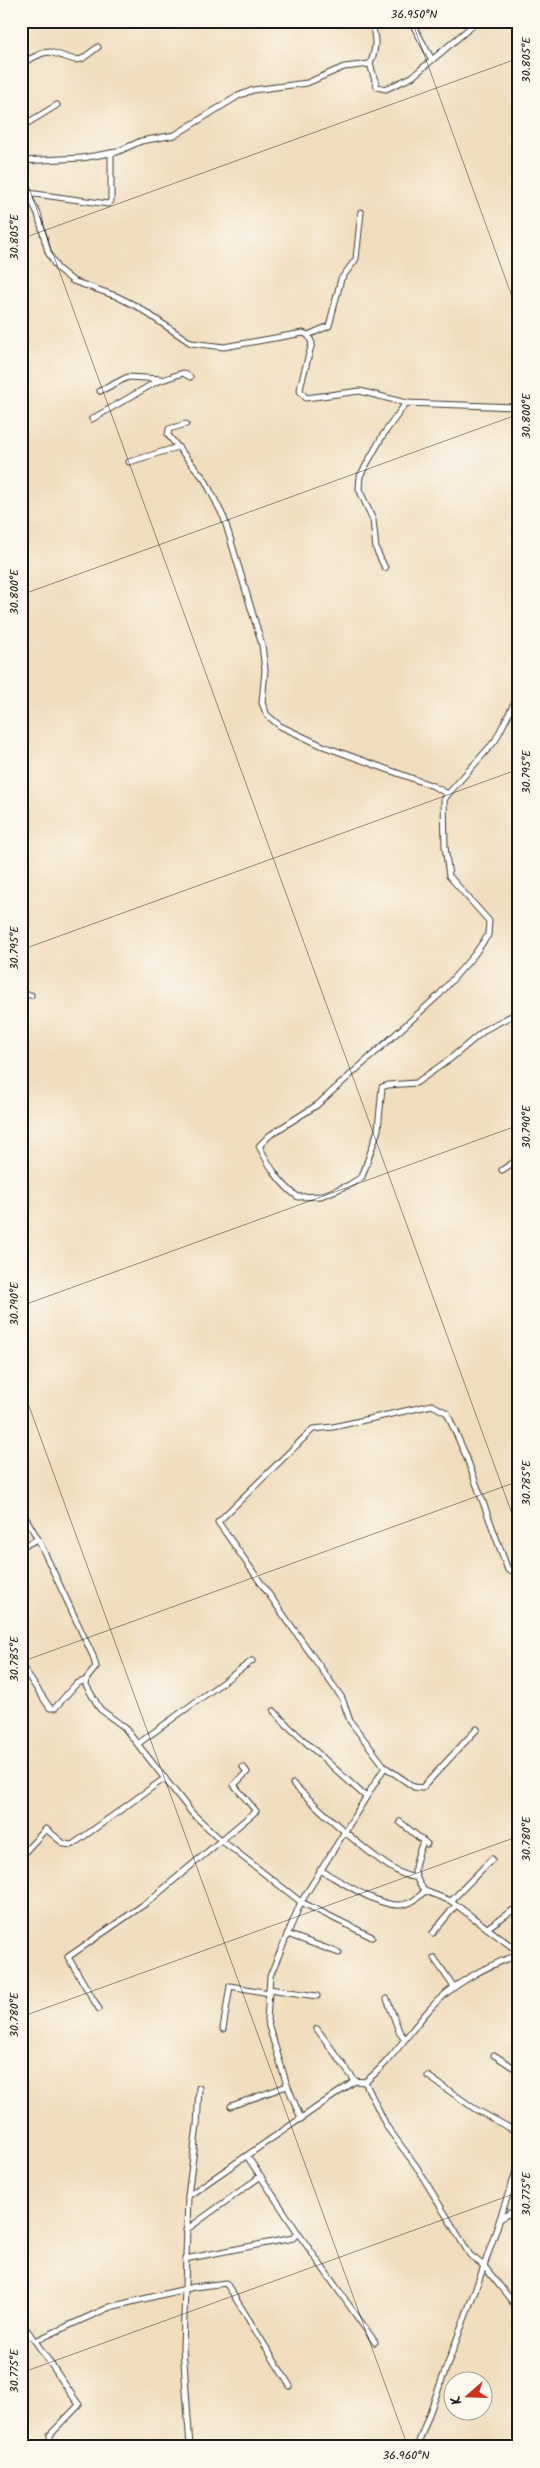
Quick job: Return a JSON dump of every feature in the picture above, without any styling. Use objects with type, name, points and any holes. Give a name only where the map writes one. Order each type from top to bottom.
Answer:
[{"type":"street","points":[[371,21],[376,47],[370,64],[377,87],[386,89],[412,76],[478,21]]},
{"type":"street","points":[[411,21],[432,60]]},
{"type":"street","points":[[21,63],[43,53],[50,52],[75,60],[82,59],[98,47]]},
{"type":"street","points":[[21,161],[82,158],[111,153],[141,141],[175,135],[238,96],[252,90],[307,83],[344,67],[370,64]]},
{"type":"street","points":[[21,128],[58,105]]},
{"type":"street","points":[[28,193],[108,204],[111,201],[111,153]]},
{"type":"street","points":[[21,180],[44,233],[48,252],[56,268],[73,282],[116,296],[138,308],[191,343],[224,347],[292,333],[308,336],[329,326],[341,279],[356,259],[361,212]]},
{"type":"street","points":[[308,336],[312,343],[300,391],[306,398],[360,392],[406,403],[519,407]]},
{"type":"street","points":[[92,419],[162,379],[183,373],[190,377]]},
{"type":"street","points":[[100,391],[128,377],[162,379]]},
{"type":"street","points":[[385,568],[376,549],[373,520],[359,489],[360,476],[383,435],[406,403]]},
{"type":"street","points":[[186,424],[171,428],[168,435],[205,480],[224,518],[262,645],[265,670],[262,706],[267,715],[276,724],[298,735],[434,786],[448,794]]},
{"type":"street","points":[[129,462],[178,448]]},
{"type":"street","points":[[519,694],[494,740],[444,800],[449,876],[489,921],[488,935],[474,955],[439,995],[317,1105],[270,1135],[259,1146],[273,1173],[283,1185],[298,1197],[321,1196],[349,1185],[362,1177],[378,1130],[382,1088],[388,1085],[416,1083],[450,1059],[486,1029],[519,1012]]},
{"type":"street","points":[[21,995],[31,995]]},
{"type":"street","points":[[502,1170],[519,1159]]},
{"type":"street","points":[[477,1729],[422,1788],[414,1788],[385,1767],[350,1721],[342,1698],[218,1522],[313,1429],[342,1426],[432,1405],[447,1413],[466,1456],[508,1570],[519,1571]]},
{"type":"street","points":[[21,1510],[38,1539],[93,1656],[96,1667],[86,1680],[76,1684],[55,1708],[50,1708],[21,1665]]},
{"type":"street","points":[[21,1547],[38,1539]]},
{"type":"street","points":[[139,1743],[252,1661]]},
{"type":"street","points":[[86,1680],[86,1688],[100,1709],[124,1727],[139,1743],[192,1813],[222,1840],[301,1902],[372,1937]]},
{"type":"street","points":[[274,1711],[366,1797]]},
{"type":"street","points":[[99,2009],[68,1957],[149,1901],[256,1811],[234,1785],[247,1772],[242,1767]]},
{"type":"street","points":[[301,2119],[287,2086],[267,2020],[270,1976],[301,1902],[385,1767]]},
{"type":"street","points":[[21,1856],[46,1829],[64,1844],[72,1845],[165,1778]]},
{"type":"street","points":[[188,2196],[355,2081],[365,2082],[381,2070],[429,2009],[454,1987],[503,1960],[519,1954],[488,1928],[451,1902],[425,1890],[414,1877],[398,1873],[343,1833],[293,1784]]},
{"type":"street","points":[[400,1822],[425,1842],[414,1869],[414,1877]]},
{"type":"street","points":[[451,1902],[492,1859]]},
{"type":"street","points":[[320,1870],[389,1905],[405,1905],[412,1902],[425,1890]]},
{"type":"street","points":[[433,1933],[456,1906]]},
{"type":"street","points":[[488,1928],[519,1906]]},
{"type":"street","points":[[288,1934],[339,1954]]},
{"type":"street","points":[[434,1958],[454,1987]]},
{"type":"street","points":[[223,2029],[230,1986],[317,1996]]},
{"type":"street","points":[[387,1999],[399,2031],[405,2039]]},
{"type":"street","points":[[317,2029],[355,2081]]},
{"type":"street","points":[[494,2055],[519,2071]]},
{"type":"street","points":[[428,2076],[476,2109],[519,2133]]},
{"type":"street","points":[[365,2082],[387,2127],[416,2166],[470,2255],[484,2266],[519,2310]]},
{"type":"street","points":[[231,2106],[287,2086]]},
{"type":"street","points":[[190,2447],[183,2348],[183,2289],[188,2196],[197,2126],[199,2088]]},
{"type":"street","points":[[247,2156],[298,2233],[375,2342]]},
{"type":"street","points":[[417,2447],[484,2266],[519,2162]]},
{"type":"street","points":[[186,2230],[261,2176]]},
{"type":"street","points":[[500,2219],[519,2208]]},
{"type":"street","points":[[185,2259],[293,2238],[298,2233]]},
{"type":"street","points":[[35,2341],[110,2307],[183,2289],[222,2282],[227,2284],[290,2386]]},
{"type":"street","points":[[21,2322],[79,2405],[50,2435],[50,2440],[56,2447]]}]
